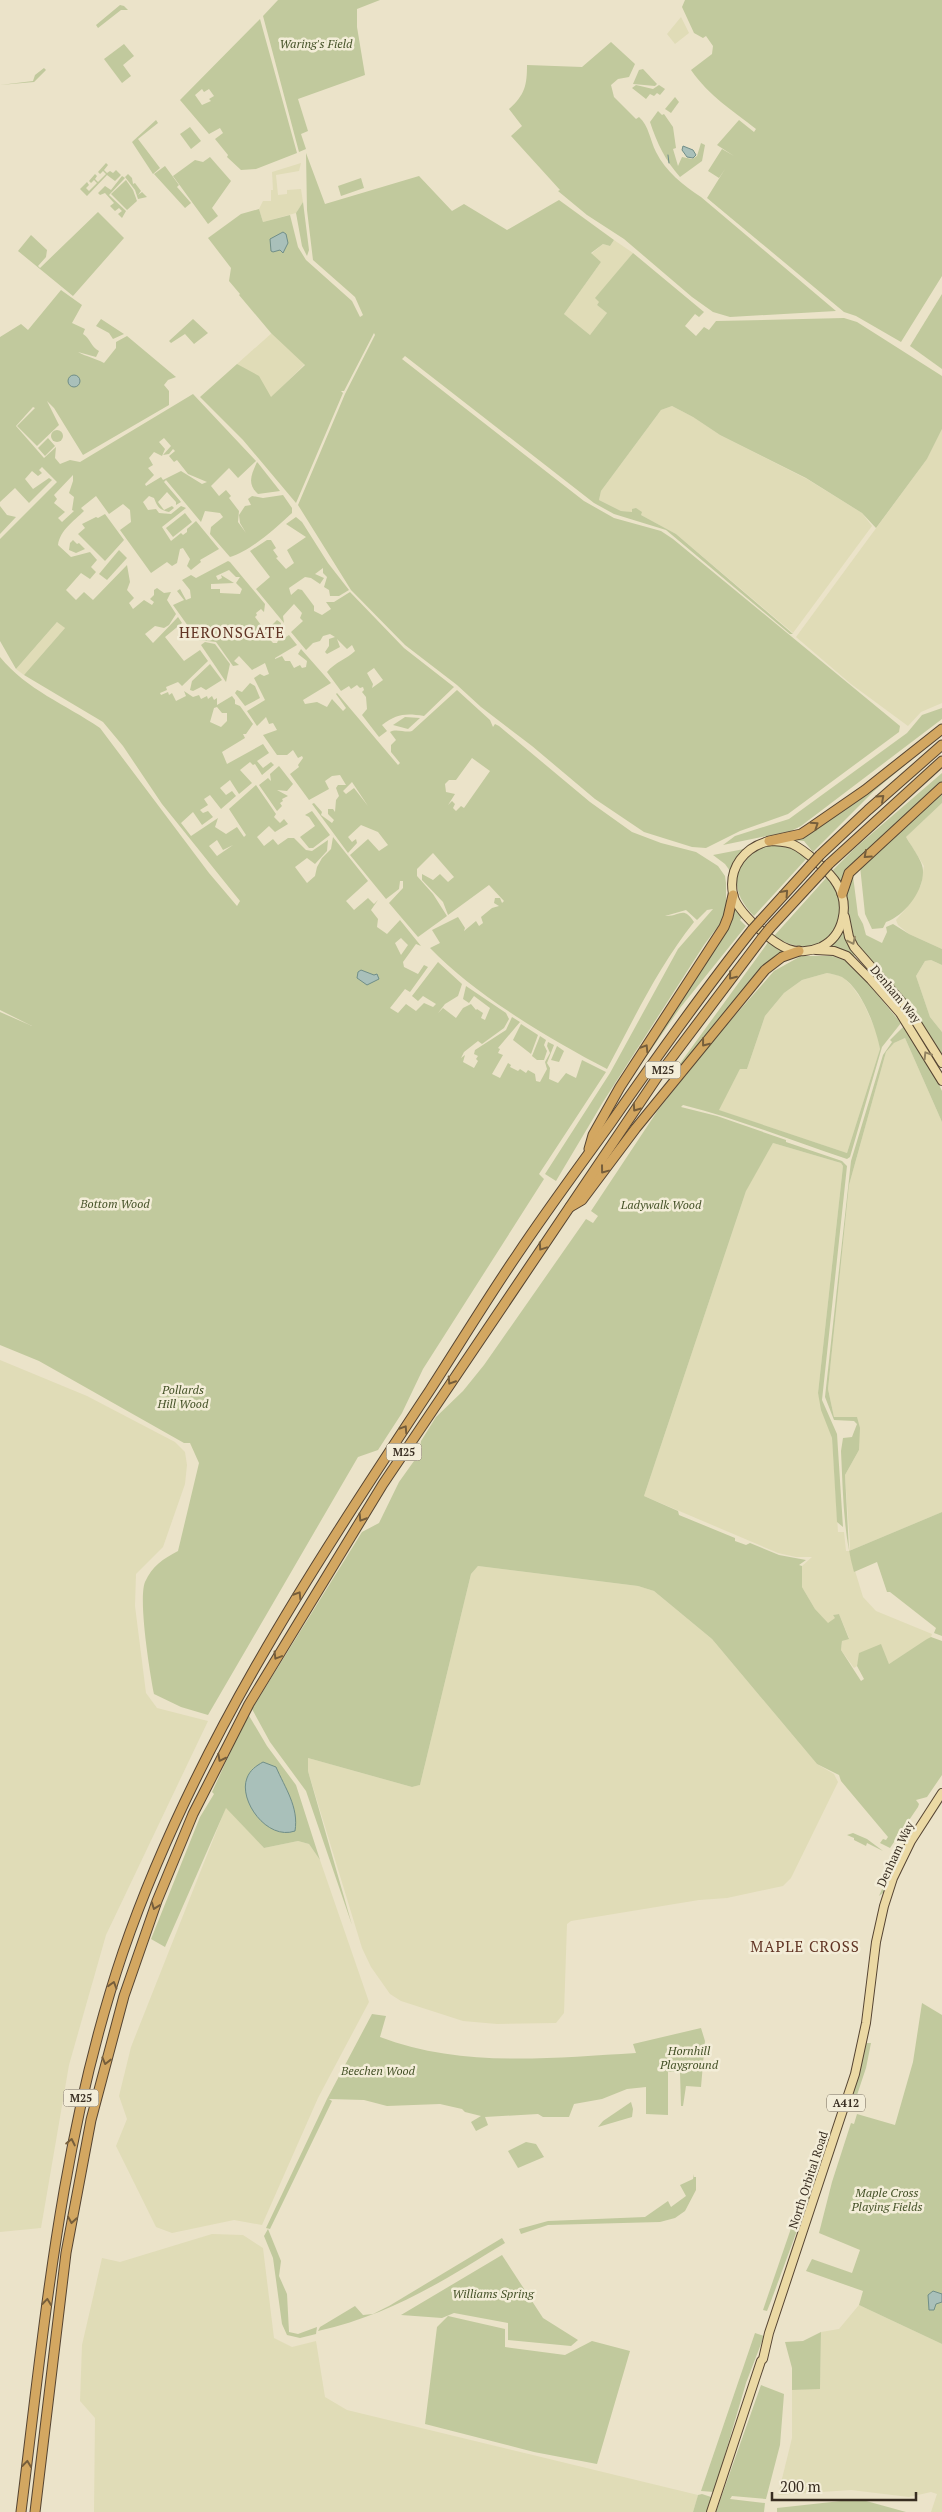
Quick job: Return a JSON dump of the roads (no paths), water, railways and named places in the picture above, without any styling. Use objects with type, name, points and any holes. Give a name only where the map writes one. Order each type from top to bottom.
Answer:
[{"type":"highway","points":[[769,841],[801,834],[865,790],[942,729]]},
{"type":"highway","name":"M25","points":[[21,2512],[56,2233],[80,2101],[100,2027],[142,1900],[180,1808],[231,1708],[278,1627],[516,1257],[588,1151],[693,1006],[752,930],[810,866],[868,810],[942,745]]},
{"type":"highway","name":"M25","points":[[36,2510],[72,2214],[91,2120],[113,2032],[160,1892],[193,1814],[248,1704],[383,1484],[658,1076],[770,928],[829,864],[942,761]]},
{"type":"highway","points":[[842,894],[849,872],[942,787]]},
{"type":"highway","name":"M25","points":[[588,1151],[593,1136],[620,1087],[724,927],[733,895]]},
{"type":"highway","name":"M25","points":[[570,1207],[582,1200],[636,1128],[765,970],[782,957],[799,952]]},
{"type":"main road","points":[[769,841],[781,842],[801,850],[831,876],[842,894],[844,912],[836,935],[829,942],[811,950],[799,952],[790,950],[772,940],[746,915],[733,895],[734,872],[738,860],[754,846],[769,841]]},
{"type":"main road","name":"Denham Way","points":[[844,912],[849,937],[854,947],[904,1011],[911,1029],[942,1081]]},
{"type":"main road","name":"Denham Way","points":[[811,950],[834,951],[847,956],[920,1027],[942,1063]]},
{"type":"main road","name":"Denham Way","points":[[878,1928],[894,1878],[903,1857],[942,1793]]},
{"type":"main road","name":"North Orbital Road","points":[[711,2512],[761,2361],[759,2357],[765,2348],[855,2074],[866,2023],[878,1928]]},
{"type":"water","points":[[683,146],[693,150],[696,155],[693,158],[687,157],[682,150]]},
{"type":"water","points":[[283,232],[286,234],[288,243],[283,253],[280,250],[271,251],[270,239]]},
{"type":"water","points":[[72,375],[76,375],[80,381],[76,387],[72,387],[68,383],[68,379]]},
{"type":"water","points":[[361,970],[374,975],[377,974],[379,979],[367,985],[357,978],[358,972]]},
{"type":"water","points":[[263,1762],[276,1767],[287,1790],[295,1814],[295,1831],[274,1830],[257,1816],[251,1807],[245,1787],[247,1778],[254,1768]]},
{"type":"water","points":[[933,2291],[942,2294],[942,2302],[936,2304],[934,2310],[929,2310],[928,2295]]},
{"type":"waterway","points":[[668,155],[669,163]]},
{"type":"district","name":"HERONSGATE","points":[[232,632]]},
{"type":"district","name":"MAPLE CROSS","points":[[805,1946]]},
{"type":"park label","name":"Waring's Field","points":[[316,43]]},
{"type":"park label","name":"Bottom Wood","points":[[115,1203]]},
{"type":"park label","name":"Ladywalk Wood","points":[[661,1204]]},
{"type":"park label","name":"Pollards Hill Wood","points":[[183,1396]]},
{"type":"park label","name":"Hornhill Playground","points":[[689,2057]]},
{"type":"park label","name":"Beechen Wood","points":[[378,2070]]},
{"type":"park label","name":"Maple Cross Playing Fields","points":[[887,2199]]},
{"type":"park label","name":"Williams Spring","points":[[493,2293]]}]
